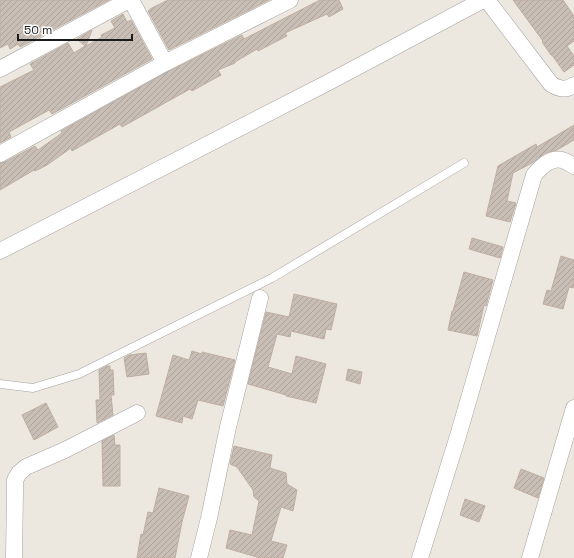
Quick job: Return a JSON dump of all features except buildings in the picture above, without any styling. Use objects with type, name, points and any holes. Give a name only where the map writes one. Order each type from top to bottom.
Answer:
[{"type":"street","points":[[0,69],[130,0],[165,63]]},
{"type":"street","points":[[0,154],[165,63],[290,0]]},
{"type":"street","points":[[0,251],[329,82],[483,0]]},
{"type":"street","points":[[487,0],[551,84],[558,89],[570,88],[574,85]]},
{"type":"street","points":[[420,558],[460,429],[534,175],[545,164],[552,160],[562,160],[574,166]]},
{"type":"street","points":[[199,558],[228,427],[260,298]]},
{"type":"street","points":[[530,558],[574,408]]},
{"type":"street","points":[[14,558],[14,492],[15,480],[19,472],[26,467],[65,450],[137,413]]},
{"type":"lane","points":[[0,384],[33,388],[79,374],[272,278],[464,163]]}]
